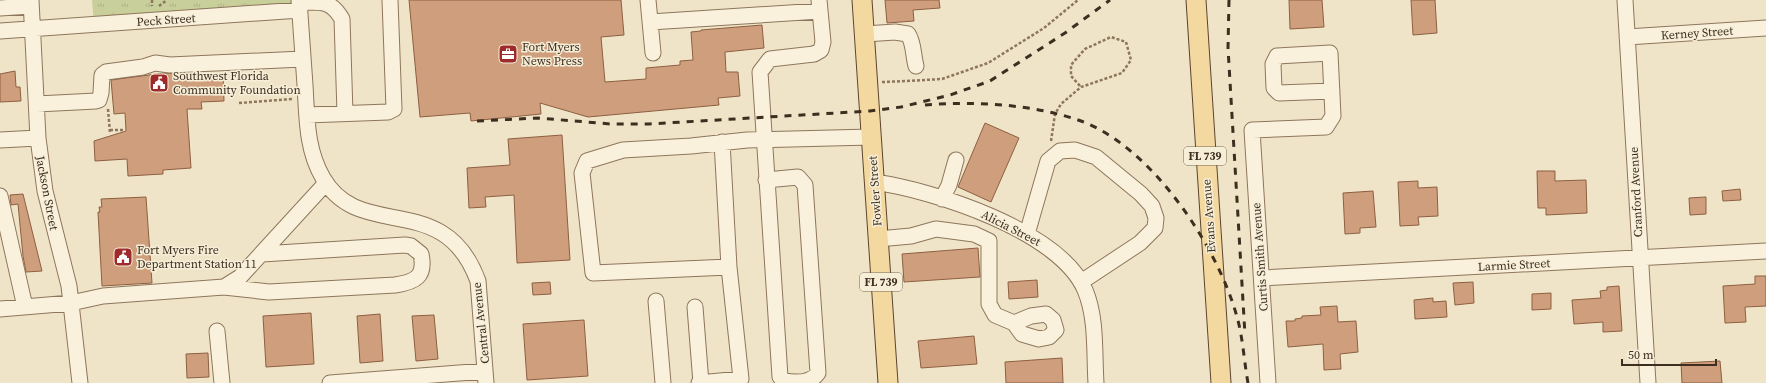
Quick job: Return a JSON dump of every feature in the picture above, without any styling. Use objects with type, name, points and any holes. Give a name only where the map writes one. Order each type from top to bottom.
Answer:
[{"type":"main road","name":"Fowler Street","points":[[862,0],[888,383]]},
{"type":"main road","name":"Evans Avenue","points":[[1196,0],[1221,383]]},
{"type":"street","points":[[307,115],[345,112],[388,112],[394,109],[390,0]]},
{"type":"street","points":[[648,0],[653,54]]},
{"type":"street","name":"Cranford Avenue","points":[[1625,0],[1648,383]]},
{"type":"street","points":[[0,8],[31,3]]},
{"type":"street","name":"Jackson Street","points":[[31,3],[38,138],[45,191],[69,286],[80,383]]},
{"type":"street","name":"Peck Street","points":[[0,31],[64,27],[299,4],[331,3],[336,7],[342,19],[345,112]]},
{"type":"street","name":"Central Avenue","points":[[299,4],[307,115],[311,149],[316,164],[326,183],[343,200],[358,209],[426,224],[439,230],[463,251],[473,267],[478,281],[486,377]]},
{"type":"street","points":[[650,22],[820,5],[823,42],[821,50],[814,54],[770,59],[760,72],[763,139],[780,377],[784,381],[789,382],[809,381],[818,372],[805,186],[798,177],[766,180]]},
{"type":"street","name":"Kerney Street","points":[[1627,37],[1766,28]]},
{"type":"street","points":[[865,34],[895,32],[908,34],[912,40],[912,51],[916,66]]},
{"type":"street","points":[[37,104],[99,100],[101,94],[102,75],[106,72],[143,67],[156,63],[170,65],[303,59]]},
{"type":"street","name":"Curtis Smith Avenue","points":[[1268,383],[1252,130],[1326,127],[1333,116],[1332,91]]},
{"type":"street","points":[[729,267],[593,273],[582,173],[586,161],[623,150],[763,139],[872,137]]},
{"type":"street","points":[[0,140],[38,138]]},
{"type":"street","points":[[695,307],[700,383],[740,379],[729,267],[722,142]]},
{"type":"street","points":[[1027,234],[1048,161],[1060,151],[1075,150],[1096,157],[1141,194],[1152,206],[1156,218],[1155,228],[1140,243],[1081,282]]},
{"type":"street","points":[[942,199],[949,185],[956,160]]},
{"type":"street","name":"Alicia Street","points":[[874,182],[895,184],[970,208],[1027,234],[1057,254],[1069,265],[1081,282],[1091,307],[1096,383]]},
{"type":"street","points":[[224,287],[240,277],[326,183]]},
{"type":"street","points":[[0,196],[25,307]]},
{"type":"street","points":[[1000,221],[989,241],[989,304],[995,315],[1014,323]]},
{"type":"street","points":[[878,239],[911,236],[936,229],[974,234],[989,241]]},
{"type":"street","points":[[0,309],[71,303],[103,296],[224,287],[269,292],[395,285],[414,280],[419,275],[422,268],[421,254],[411,246],[405,245],[262,254]]},
{"type":"street","name":"Larmie Street","points":[[1262,278],[1766,251]]},
{"type":"street","points":[[656,301],[663,383]]},
{"type":"street","points":[[217,331],[222,383]]},
{"type":"street","points":[[330,383],[486,377]]},
{"type":"path","points":[[152,0],[152,6]]},
{"type":"path","points":[[868,81],[942,79],[988,63],[1044,28],[1078,0]]},
{"type":"path","points":[[1048,161],[1055,114],[1061,104],[1081,87],[1122,73],[1131,60],[1126,42],[1111,37],[1085,50],[1071,65],[1071,76],[1081,87]]},
{"type":"path","points":[[907,81],[913,76],[916,66]]},
{"type":"path","points":[[239,103],[306,98]]},
{"type":"path","points":[[108,109],[110,132],[125,130]]},
{"type":"green space","points":[[92,0],[299,0],[299,10],[94,25]]},
{"type":"building","name":"Fort Myers News Press","points":[[409,0],[621,0],[624,35],[601,37],[605,82],[646,79],[646,68],[680,65],[680,61],[693,60],[691,32],[762,25],[764,48],[725,52],[726,72],[738,72],[740,96],[718,98],[719,105],[588,117],[540,103],[541,114],[471,121],[470,113],[420,117]]},
{"type":"building","points":[[885,0],[939,0],[940,8],[913,10],[914,21],[887,23]]},
{"type":"building","points":[[1289,0],[1322,0],[1324,27],[1290,29]]},
{"type":"building","points":[[1411,0],[1435,0],[1437,33],[1413,35]]},
{"type":"building","points":[[15,71],[16,87],[20,87],[21,101],[0,102],[0,74]]},
{"type":"building","points":[[164,73],[199,73],[200,77],[223,76],[224,101],[201,102],[202,109],[187,109],[191,168],[163,170],[163,174],[128,176],[127,159],[95,161],[94,141],[126,131],[125,113],[114,114],[111,80]]},
{"type":"building","points":[[985,123],[1019,138],[991,202],[958,187]]},
{"type":"building","points":[[562,135],[570,260],[517,263],[514,195],[485,197],[486,207],[469,208],[467,168],[510,165],[508,139]]},
{"type":"building","points":[[1537,171],[1555,171],[1555,181],[1586,180],[1587,213],[1546,215],[1546,208],[1538,208]]},
{"type":"building","points":[[1418,181],[1418,188],[1437,187],[1438,216],[1418,217],[1419,225],[1400,226],[1398,182]]},
{"type":"building","points":[[1740,189],[1741,200],[1723,201],[1722,191]]},
{"type":"building","points":[[1373,191],[1376,227],[1360,228],[1360,233],[1345,234],[1343,193]]},
{"type":"building","points":[[23,194],[42,271],[26,272],[18,204],[11,205],[10,195]]},
{"type":"building","points":[[146,197],[152,283],[102,286],[98,212],[100,212],[99,207],[102,207],[101,199]]},
{"type":"building","points":[[1706,197],[1706,214],[1690,215],[1689,198]]},
{"type":"building","points":[[978,248],[980,277],[904,282],[902,254]]},
{"type":"building","points":[[1755,276],[1766,276],[1766,306],[1745,307],[1746,322],[1725,323],[1723,286],[1755,284]]},
{"type":"building","points":[[1037,280],[1038,297],[1009,299],[1008,282]]},
{"type":"building","points":[[550,282],[551,294],[533,295],[532,283]]},
{"type":"building","points":[[1473,282],[1474,303],[1455,305],[1453,283]]},
{"type":"building","points":[[1619,286],[1622,331],[1603,332],[1603,322],[1574,324],[1572,300],[1601,298],[1600,291],[1607,290],[1607,287]]},
{"type":"building","points":[[1551,293],[1551,309],[1532,310],[1532,294]]},
{"type":"building","points":[[1433,298],[1433,302],[1446,301],[1447,317],[1415,319],[1414,300]]},
{"type":"building","points":[[1337,306],[1338,322],[1356,321],[1358,352],[1340,354],[1341,369],[1324,370],[1323,344],[1288,347],[1286,321],[1295,321],[1295,319],[1302,318],[1302,316],[1321,315],[1320,307]]},
{"type":"building","points":[[311,313],[314,364],[266,367],[263,316]]},
{"type":"building","points":[[380,314],[383,361],[360,363],[357,316]]},
{"type":"building","points":[[434,315],[438,359],[416,361],[412,316]]},
{"type":"building","points":[[584,320],[588,376],[527,380],[523,324]]},
{"type":"building","points":[[974,336],[977,364],[921,368],[918,341]]},
{"type":"building","points":[[208,353],[209,377],[187,378],[186,354]]},
{"type":"building","points":[[1062,358],[1063,383],[1006,383],[1005,362]]},
{"type":"building","points":[[1720,361],[1722,383],[1682,383],[1681,363]]},
{"type":"railway","points":[[477,121],[538,118],[611,124],[649,124],[870,111],[901,107],[950,95],[990,81],[1065,33],[1110,0]]},
{"type":"railway","points":[[1229,0],[1228,48],[1245,335]]},
{"type":"railway","points":[[925,105],[964,103],[1004,105],[1024,107],[1063,115],[1081,121],[1107,134],[1133,153],[1157,176],[1178,202],[1198,231],[1215,260],[1228,290],[1237,317],[1248,383]]},
{"type":"place","name":"Fort Myers News Press","points":[[508,54]]},
{"type":"place","name":"Southwest Florida Community Foundation","points":[[159,83]]},
{"type":"place","name":"Fort Myers Fire Department Station 11","points":[[123,257]]}]
